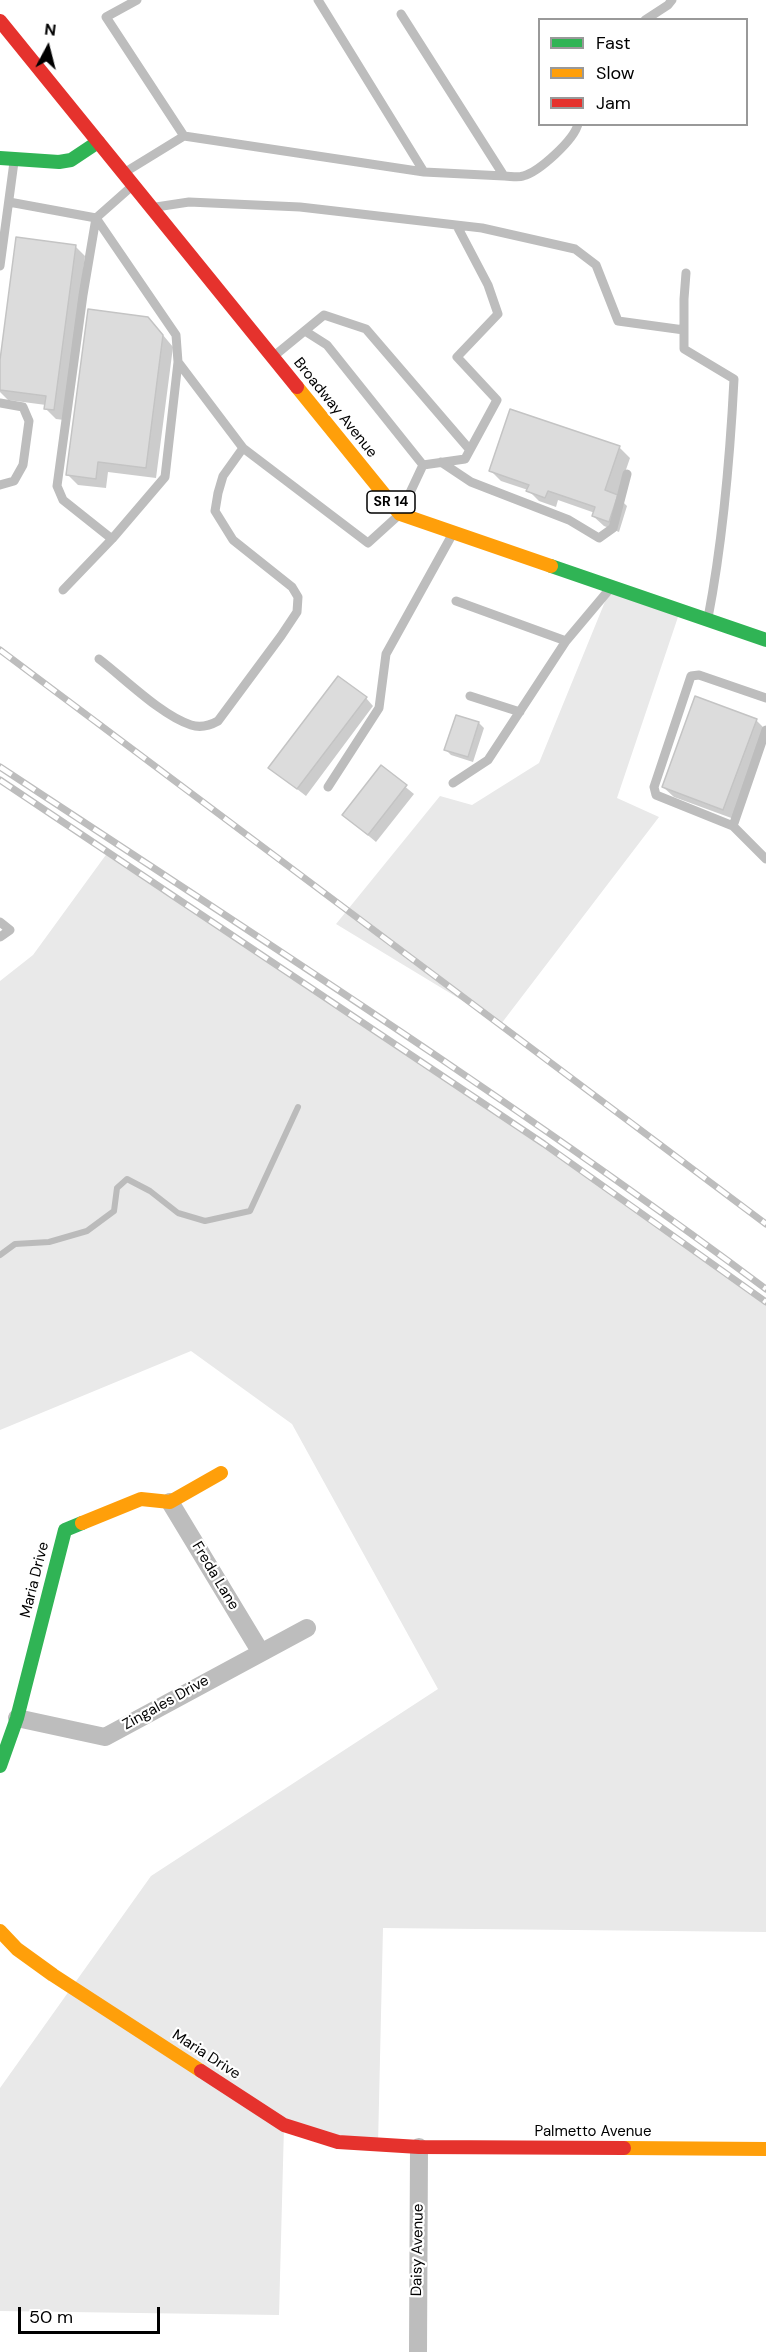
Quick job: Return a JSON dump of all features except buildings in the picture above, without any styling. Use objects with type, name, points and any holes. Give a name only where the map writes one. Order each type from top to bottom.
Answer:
[{"type":"street","name":"Broadway Avenue","points":[[0,21],[400,514]]},
{"type":"street","points":[[0,158],[59,162],[71,160],[98,142]]},
{"type":"street","name":"SR 14","points":[[400,514],[766,640]]},
{"type":"street","points":[[170,1502],[221,1473]]},
{"type":"street","name":"Maria Drive","points":[[0,1767],[17,1718],[65,1530],[141,1499],[170,1502]]},
{"type":"street","name":"Freda Lane","points":[[170,1502],[260,1651]]},
{"type":"street","name":"Zingales Drive","points":[[17,1718],[105,1737],[260,1651],[307,1628]]},
{"type":"street","name":"Maria Drive","points":[[0,1930],[17,1949],[53,1975],[284,2126],[338,2142],[419,2147]]},
{"type":"street","name":"Palmetto Avenue","points":[[419,2147],[766,2149]]},
{"type":"street","name":"Daisy Avenue","points":[[417,2352],[419,2147]]},
{"type":"lane","points":[[137,0],[106,16],[184,136]]},
{"type":"lane","points":[[318,0],[424,172]]},
{"type":"lane","points":[[648,18],[672,0]]},
{"type":"lane","points":[[401,14],[504,176]]},
{"type":"lane","points":[[123,174],[184,136],[424,172],[524,176],[560,151],[576,133],[578,126]]},
{"type":"lane","points":[[0,267],[15,159]]},
{"type":"lane","points":[[112,539],[63,500],[57,486],[81,306],[96,218],[132,186]]},
{"type":"lane","points":[[9,202],[96,218],[176,335],[178,362],[165,477],[112,539],[63,590]]},
{"type":"lane","points":[[150,207],[189,202],[300,207],[482,228],[575,249],[596,265],[618,321],[684,330]]},
{"type":"lane","points":[[423,465],[465,459],[497,400],[457,357],[498,314],[488,285],[457,226]]},
{"type":"lane","points":[[686,273],[684,349],[734,379],[732,431],[714,586],[707,620]]},
{"type":"lane","points":[[273,358],[324,315],[366,330],[470,450]]},
{"type":"lane","points":[[305,331],[327,345],[423,465]]},
{"type":"lane","points":[[178,362],[243,448],[368,543],[400,514],[423,465]]},
{"type":"lane","points":[[0,403],[23,407],[29,422],[23,465],[14,481],[0,485]]},
{"type":"lane","points":[[99,659],[169,714],[192,726],[208,726],[218,721],[282,636],[297,612],[298,597],[292,586],[233,540],[215,511],[223,476],[243,448]]},
{"type":"lane","points":[[441,462],[471,482],[569,520],[599,538],[613,528],[627,474]]},
{"type":"lane","points":[[328,787],[379,708],[386,654],[453,533]]},
{"type":"lane","points":[[453,783],[488,760],[566,640],[594,604],[611,587]]},
{"type":"lane","points":[[456,601],[566,640]]},
{"type":"lane","points":[[766,698],[699,675],[692,676],[654,788],[656,795],[733,826],[766,859]]},
{"type":"lane","points":[[470,696],[520,712]]},
{"type":"lane","points":[[733,826],[766,730]]},
{"type":"lane","points":[[0,922],[10,930],[0,937]]},
{"type":"shaded area","points":[[611,587],[680,611],[617,798],[659,817],[501,1024],[336,924],[440,796],[472,805],[539,763]]},
{"type":"shaded area","points":[[108,852],[544,1144],[766,1302],[766,1932],[383,1928],[378,2145],[284,2126],[279,2315],[0,2311],[0,2088],[151,1876],[438,1689],[292,1424],[191,1351],[0,1430],[0,981],[33,955]]},
{"type":"waterway","points":[[0,1255],[15,1244],[49,1242],[87,1231],[114,1211],[117,1188],[127,1179],[150,1191],[178,1213],[205,1221],[250,1211],[298,1107]]},
{"type":"railway","points":[[0,650],[766,1224]]},
{"type":"railway","points":[[0,767],[483,1087],[766,1289]]},
{"type":"railway","points":[[0,780],[544,1144],[766,1302]]},
{"type":"traffic: fast","points":[[0,158],[59,162],[71,160],[98,142]]},
{"type":"traffic: fast","points":[[551,566],[766,640]]},
{"type":"traffic: fast","points":[[0,1766],[17,1718],[65,1530],[82,1523]]},
{"type":"traffic: slow","points":[[297,387],[400,514],[551,566]]},
{"type":"traffic: slow","points":[[82,1523],[141,1499],[170,1502],[221,1473]]},
{"type":"traffic: slow","points":[[0,1931],[17,1949],[53,1975],[201,2071]]},
{"type":"traffic: slow","points":[[624,2148],[766,2149]]},
{"type":"traffic: jam","points":[[0,21],[297,387]]},
{"type":"traffic: jam","points":[[201,2071],[284,2125],[338,2142],[419,2147],[624,2148]]}]
